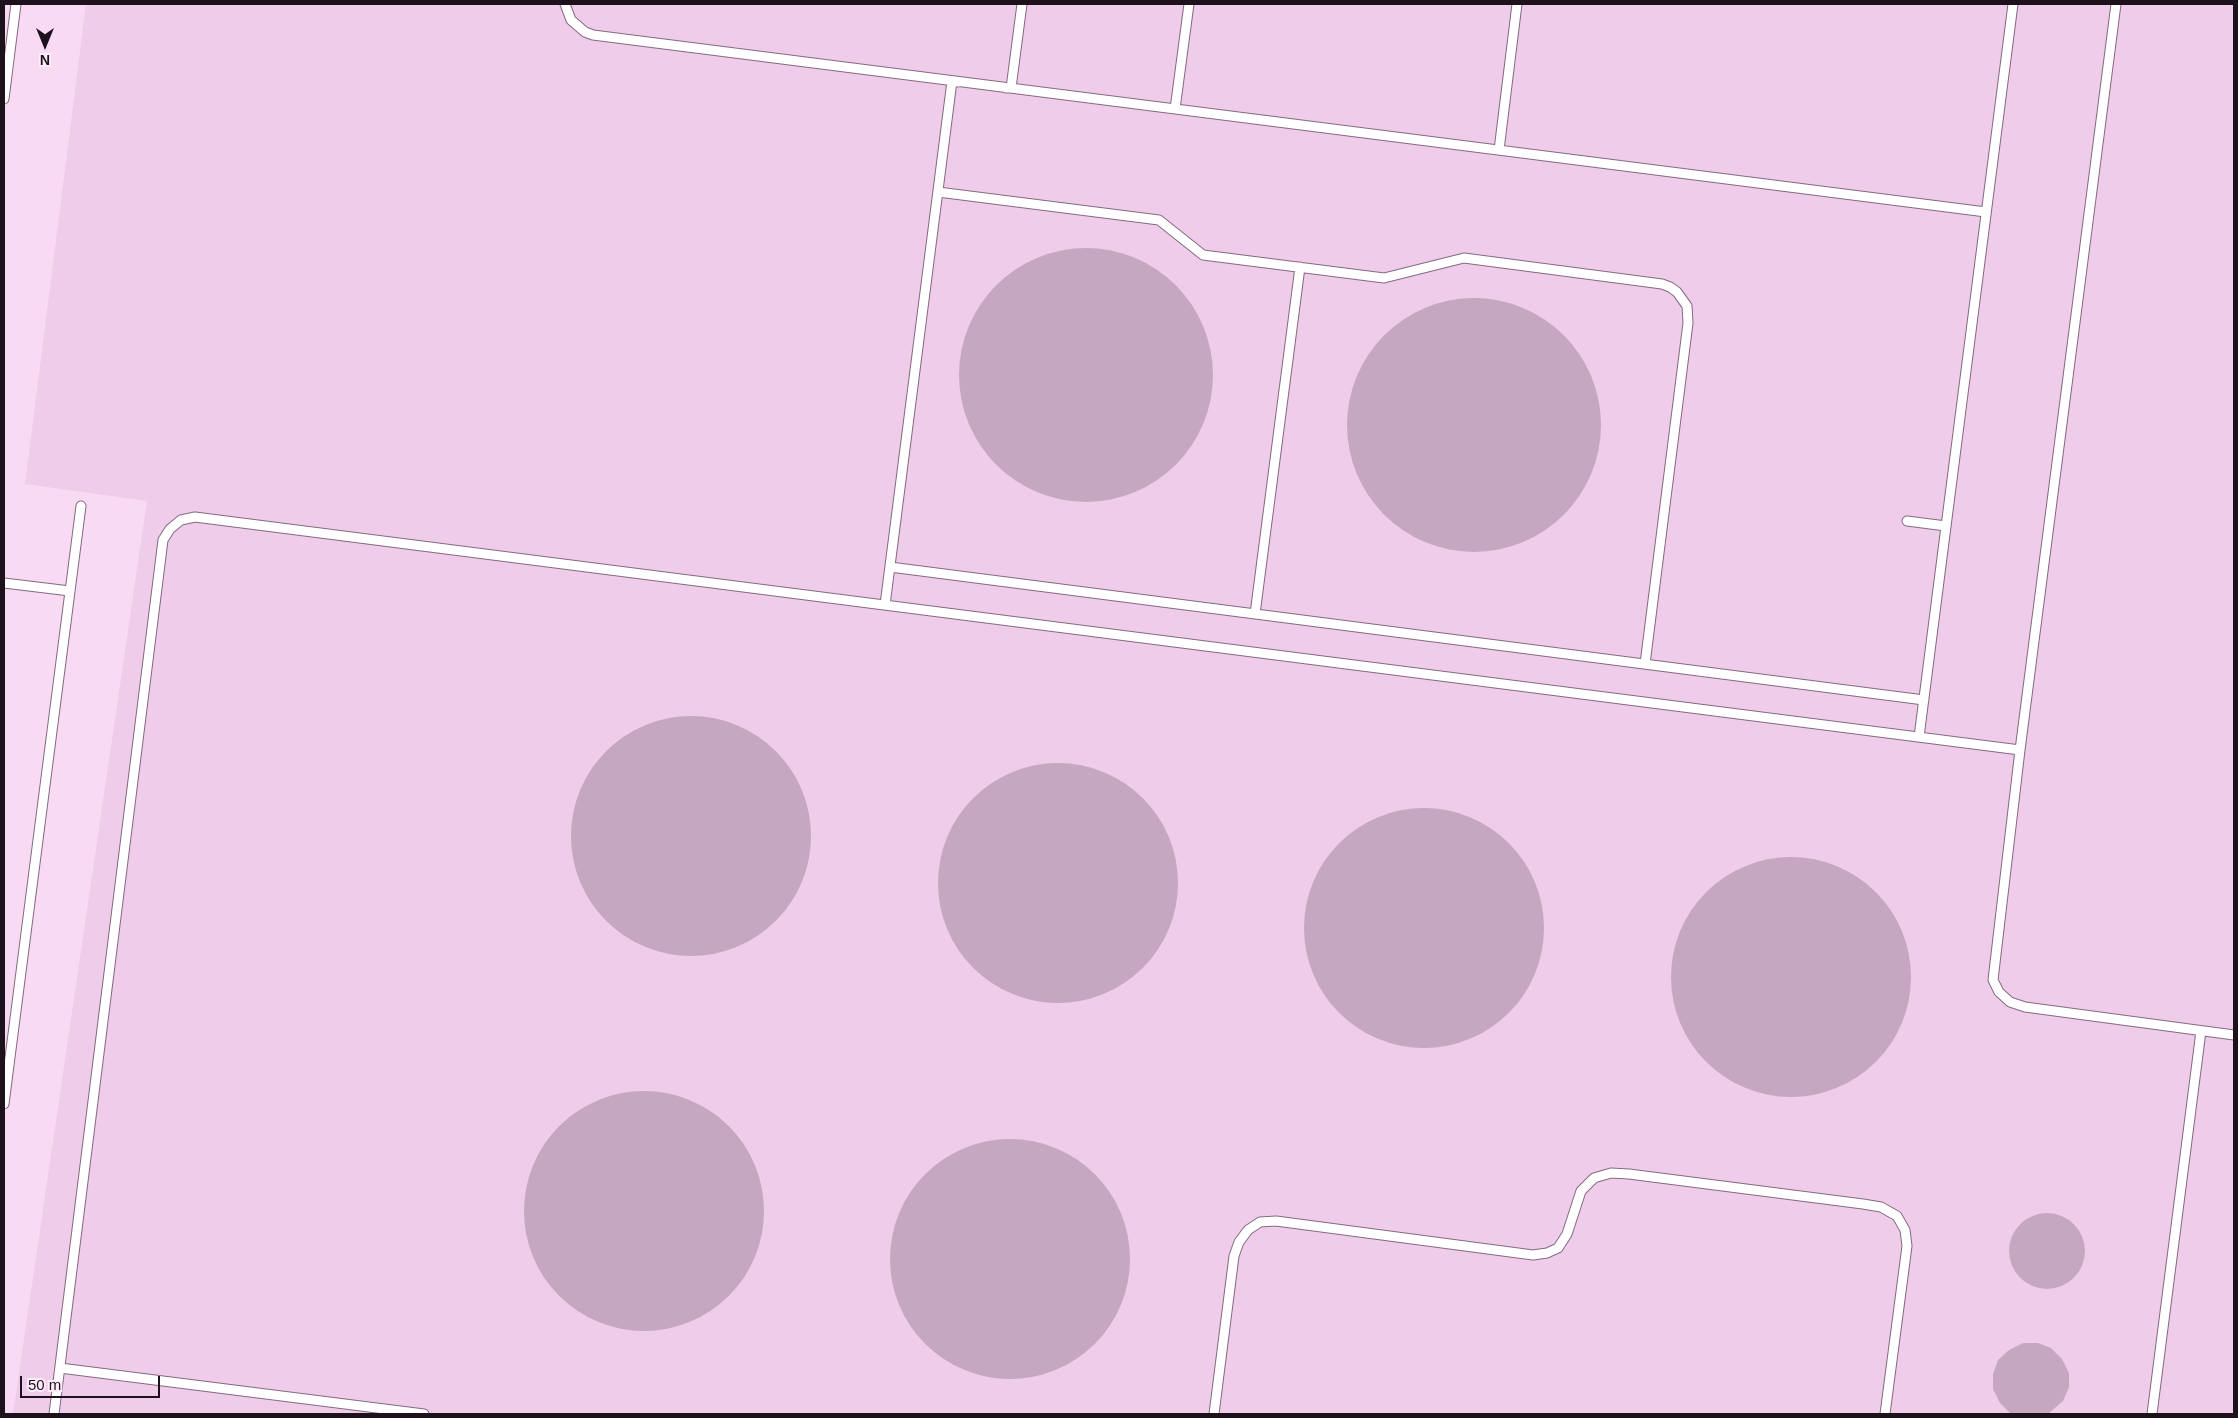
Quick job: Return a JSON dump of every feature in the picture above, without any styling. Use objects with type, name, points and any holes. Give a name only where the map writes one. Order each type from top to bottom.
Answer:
[{"type":"lane","points":[[4,99],[16,4]]},
{"type":"lane","points":[[565,4],[571,20],[585,32],[593,35],[1986,212]]},
{"type":"lane","points":[[885,605],[952,81],[1011,88],[1022,4]]},
{"type":"lane","points":[[1175,109],[1189,4]]},
{"type":"lane","points":[[1499,150],[1517,4]]},
{"type":"lane","points":[[1919,737],[2013,4]]},
{"type":"lane","points":[[2116,4],[2020,750],[1993,980],[1999,992],[2010,1002],[2024,1007],[2234,1035]]},
{"type":"lane","points":[[938,192],[1159,220],[1202,255],[1384,278],[1464,258],[1662,284],[1677,292],[1686,306],[1688,323],[1645,664]]},
{"type":"lane","points":[[1255,614],[1300,267]]},
{"type":"lane","points":[[4,1104],[81,506]]},
{"type":"lane","points":[[54,1414],[163,540],[170,528],[181,520],[196,517],[2020,750]]},
{"type":"lane","points":[[1908,521],[1946,526]]},
{"type":"lane","points":[[890,567],[1924,700]]},
{"type":"lane","points":[[4,584],[70,592]]},
{"type":"lane","points":[[2152,1414],[2200,1031]]},
{"type":"lane","points":[[1214,1414],[1234,1256],[1239,1242],[1248,1230],[1260,1222],[1276,1221],[1533,1255],[1547,1253],[1558,1248],[1567,1234],[1581,1192],[1594,1178],[1611,1174],[1862,1204],[1881,1207],[1898,1216],[1905,1230],[1907,1246],[1885,1414]]},
{"type":"lane","points":[[60,1368],[424,1414]]},
{"type":"shaded area","points":[[86,4],[2234,4],[2234,1414],[13,1414],[147,501],[25,484]]},
{"type":"building","points":[[1074,248],[1098,248],[1135,257],[1157,269],[1176,285],[1192,304],[1204,326],[1211,350],[1213,375],[1211,400],[1204,424],[1192,446],[1176,465],[1157,481],[1135,493],[1098,502],[1074,502],[1037,493],[1015,481],[988,456],[968,424],[964,412],[959,387],[959,363],[968,326],[980,304],[1005,277],[1037,257],[1049,253]]},
{"type":"building","points":[[1462,298],[1486,298],[1523,307],[1545,319],[1564,335],[1580,354],[1592,376],[1599,400],[1601,425],[1599,450],[1592,474],[1580,496],[1564,515],[1545,531],[1523,543],[1486,552],[1462,552],[1425,543],[1403,531],[1376,506],[1356,474],[1352,462],[1347,437],[1347,413],[1356,376],[1368,354],[1393,327],[1425,307],[1437,303]]},
{"type":"building","points":[[691,716],[714,718],[737,725],[758,736],[776,751],[791,769],[802,790],[809,813],[811,836],[809,859],[802,882],[791,903],[776,921],[758,936],[737,947],[714,954],[691,956],[668,954],[645,947],[624,936],[606,921],[591,903],[580,882],[573,859],[571,836],[573,813],[580,790],[591,769],[606,751],[624,736],[645,725],[668,718]]},
{"type":"building","points":[[1058,763],[1093,768],[1104,772],[1125,783],[1143,798],[1158,816],[1169,837],[1173,848],[1178,883],[1173,918],[1169,929],[1158,950],[1143,968],[1125,983],[1104,994],[1093,998],[1058,1003],[1023,998],[1012,994],[991,983],[973,968],[958,950],[947,929],[943,918],[938,883],[943,848],[947,837],[958,816],[973,798],[991,783],[1012,772],[1023,768]]},
{"type":"building","points":[[1424,808],[1459,813],[1470,817],[1491,828],[1509,843],[1524,861],[1535,882],[1539,893],[1544,928],[1539,963],[1535,974],[1524,995],[1509,1013],[1491,1028],[1470,1039],[1459,1043],[1424,1048],[1389,1043],[1378,1039],[1357,1028],[1339,1013],[1324,995],[1313,974],[1309,963],[1304,928],[1309,893],[1313,882],[1324,861],[1339,843],[1357,828],[1378,817],[1389,813]]},
{"type":"building","points":[[1791,857],[1814,859],[1837,866],[1858,877],[1876,892],[1891,910],[1902,931],[1909,954],[1911,977],[1909,1000],[1902,1023],[1891,1044],[1876,1062],[1858,1077],[1837,1088],[1814,1095],[1791,1097],[1768,1095],[1745,1088],[1724,1077],[1706,1062],[1691,1044],[1680,1023],[1673,1000],[1671,977],[1673,954],[1680,931],[1691,910],[1706,892],[1724,877],[1745,866],[1768,859]]},
{"type":"building","points":[[644,1091],[679,1096],[690,1100],[711,1111],[729,1126],[744,1144],[755,1165],[759,1176],[764,1211],[759,1246],[755,1257],[744,1278],[729,1296],[711,1311],[690,1322],[679,1326],[644,1331],[609,1326],[598,1322],[577,1311],[559,1296],[544,1278],[533,1257],[529,1246],[524,1211],[529,1176],[533,1165],[544,1144],[559,1126],[577,1111],[598,1100],[609,1096]]},
{"type":"building","points":[[1010,1139],[1045,1144],[1056,1148],[1077,1159],[1095,1174],[1110,1192],[1121,1213],[1125,1224],[1130,1259],[1125,1294],[1121,1305],[1110,1326],[1095,1344],[1077,1359],[1056,1370],[1045,1374],[1010,1379],[975,1374],[964,1370],[943,1359],[925,1344],[910,1326],[899,1305],[895,1294],[890,1259],[895,1224],[899,1213],[910,1192],[925,1174],[943,1159],[964,1148],[975,1144]]},
{"type":"building","points":[[2047,1213],[2062,1216],[2074,1224],[2082,1236],[2085,1251],[2082,1266],[2074,1278],[2062,1286],[2047,1289],[2032,1286],[2020,1278],[2012,1266],[2009,1251],[2012,1236],[2020,1224],[2032,1216]]},
{"type":"building","points":[[2023,1343],[2038,1343],[2051,1348],[2062,1359],[2069,1373],[2069,1387],[2063,1401],[2048,1414],[2010,1413],[2000,1403],[1993,1389],[1993,1374],[1998,1360],[2009,1350]]}]
